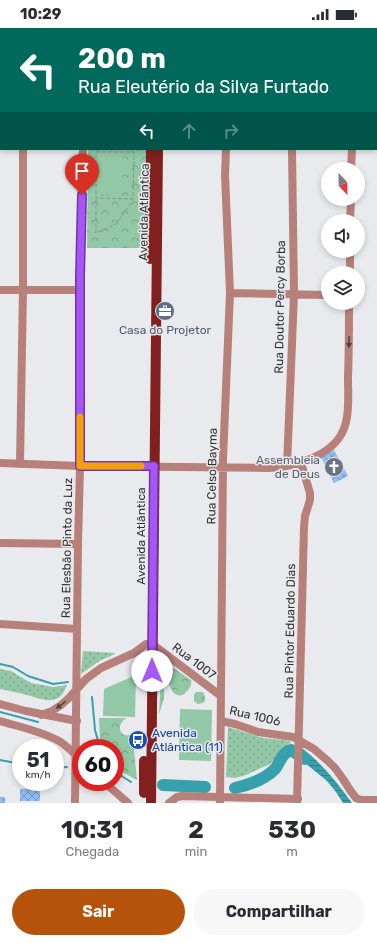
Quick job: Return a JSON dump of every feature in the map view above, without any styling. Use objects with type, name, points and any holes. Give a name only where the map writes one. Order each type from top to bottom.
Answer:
[{"type":"main road","name":"Avenida Atlântica","points":[[151,150],[153,281]]},
{"type":"main road","name":"Avenida Atlântica","points":[[144,803],[149,644],[153,281],[158,150]]},
{"type":"main road","name":"Avenida Atlântica","points":[[149,644],[151,803]]},
{"type":"street","points":[[20,464],[23,290],[23,150]]},
{"type":"street","name":"Rua Elesbão Pinto da Luz","points":[[77,739],[80,290],[83,150]]},
{"type":"street","name":"Rua Celso Bayma","points":[[220,800],[223,467],[230,294],[225,176],[226,150]]},
{"type":"street","name":"Rua Doutor Percy Borba","points":[[287,466],[294,294],[292,150]]},
{"type":"street","points":[[351,162],[352,150]]},
{"type":"street","points":[[0,290],[80,290]]},
{"type":"street","points":[[230,294],[321,294]]},
{"type":"street","points":[[0,463],[80,466],[269,468],[287,466],[318,455],[332,445],[345,426],[348,395],[349,310]]},
{"type":"street","name":"Rua Pintor Eduardo Dias","points":[[297,801],[304,527],[305,516],[310,500],[310,490],[301,462]]},
{"type":"street","points":[[0,543],[78,544]]},
{"type":"street","points":[[0,624],[77,629]]},
{"type":"street","points":[[41,715],[52,711],[70,698],[86,679],[101,668],[134,653],[149,644]]},
{"type":"street","name":"Rua 1007","points":[[149,644],[221,696]]},
{"type":"street","points":[[0,704],[41,715],[77,721]]},
{"type":"street","points":[[0,721],[40,733],[59,741],[72,752]]},
{"type":"street","name":"Rua 1006","points":[[221,721],[258,732],[293,737],[299,743],[322,755],[343,779],[353,796],[361,800],[377,800]]},
{"type":"street","name":"Rua Elesbão Pinto da Luz","points":[[75,803],[76,791]]},
{"type":"street","points":[[114,791],[128,803]]},
{"type":"street","points":[[169,803],[177,797],[182,796],[220,800],[297,801]]},
{"type":"path","points":[[96,152],[134,152],[133,199],[116,224],[96,233],[96,198],[96,152]]},
{"type":"path","points":[[96,198],[133,199]]},
{"type":"green space","points":[[88,150],[147,150],[146,248],[87,248]]},
{"type":"green space","points":[[97,153],[123,153],[122,194],[97,194]]},
{"type":"green space","points":[[83,651],[115,653],[101,660],[81,674]]},
{"type":"green space","points":[[159,658],[191,680],[189,689],[184,694],[177,695],[174,693]]},
{"type":"green space","points":[[0,669],[11,671],[31,683],[53,687],[67,685],[60,697],[50,700],[0,689]]},
{"type":"green space","points":[[136,675],[135,717],[103,716],[104,689]]},
{"type":"green space","points":[[161,677],[164,688],[164,696],[159,714]]},
{"type":"green space","points":[[196,692],[203,692],[205,701],[203,703],[198,704],[194,701],[194,695]]},
{"type":"green space","points":[[180,709],[212,710],[211,761],[179,760]]},
{"type":"green space","points":[[99,718],[127,718],[121,724],[120,730],[121,733],[127,735],[136,732],[134,750],[137,780],[124,773],[124,739],[100,739]]},
{"type":"green space","points":[[228,727],[263,738],[291,742],[270,764],[246,775],[235,778],[226,777]]},
{"type":"water","points":[[296,745],[307,752],[321,765],[352,803],[343,803],[327,781],[293,753],[291,750],[293,746]]},
{"type":"building","name":"Assembleia de Deus","points":[[334,450],[348,476],[334,483],[321,457]]},
{"type":"building","points":[[20,791],[40,791],[40,801],[20,801]]},
{"type":"building","points":[[0,797],[5,797],[5,803],[0,803]]},
{"type":"waterway","points":[[0,664],[13,667],[28,676],[53,684],[68,682]]},
{"type":"waterway","points":[[92,697],[95,730],[98,739]]},
{"type":"waterway","points":[[0,712],[38,722]]},
{"type":"waterway","points":[[235,788],[251,784],[271,773],[283,755],[288,751],[291,750],[305,759]]},
{"type":"waterway","points":[[0,760],[12,762]]},
{"type":"waterway","points":[[124,778],[131,782]]},
{"type":"waterway","points":[[163,785],[205,787]]},
{"type":"slow traffic","points":[[80,417],[80,466],[141,466]]},
{"type":"place","name":"Casa do Projetor","points":[[165,311]]},
{"type":"place","name":"Assembleia de Deus","points":[[334,467]]},
{"type":"place","name":"Avenida Atlântica (11)","points":[[138,740]]},
{"type":"route","points":[[82,195],[80,276],[80,466],[154,466],[152,671]]}]
